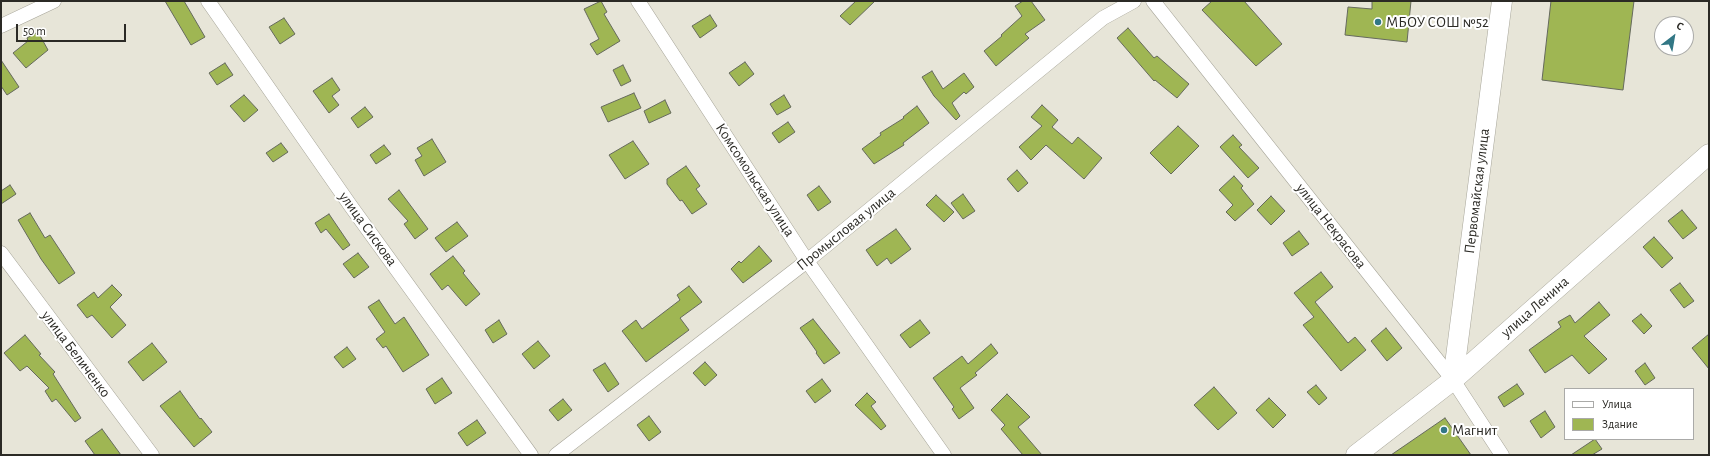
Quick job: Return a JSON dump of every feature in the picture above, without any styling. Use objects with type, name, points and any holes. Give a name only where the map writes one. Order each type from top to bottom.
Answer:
[{"type":"street","points":[[1,26],[54,1]]},
{"type":"street","name":"улица Сискова","points":[[208,1],[350,205],[531,455]]},
{"type":"street","name":"Комсомольская улица","points":[[638,1],[807,261],[944,455]]},
{"type":"street","name":"Промысловая улица","points":[[556,455],[807,261],[1102,18],[1134,1]]},
{"type":"street","name":"улица Некрасова","points":[[1153,1],[1453,380],[1502,455]]},
{"type":"street","name":"Первомайская улица","points":[[1453,380],[1502,1]]},
{"type":"street","name":"улица Ленина","points":[[1356,455],[1453,380],[1709,154]]},
{"type":"street","name":"улица Беличенко","points":[[1,253],[152,455]]},
{"type":"building","points":[[165,1],[184,1],[205,37],[191,45]]},
{"type":"building","points":[[601,1],[607,12],[604,14],[620,41],[597,55],[590,44],[599,39],[584,9]]},
{"type":"building","points":[[856,1],[875,1],[850,25],[840,16]]},
{"type":"building","points":[[1023,1],[1031,1],[1045,20],[1025,34],[1029,38],[996,66],[984,51],[1022,16],[1015,6]]},
{"type":"building","points":[[1212,1],[1244,1],[1282,44],[1256,66],[1202,10]]},
{"type":"building","name":"МБОУ СОШ №52","points":[[1372,1],[1411,1],[1407,42],[1345,35],[1348,7],[1372,9]]},
{"type":"building","points":[[1551,1],[1634,1],[1623,90],[1542,80]]},
{"type":"building","points":[[710,15],[717,26],[700,38],[692,26]]},
{"type":"building","points":[[284,18],[295,34],[280,44],[269,27]]},
{"type":"building","points":[[1128,28],[1154,58],[1157,56],[1189,84],[1177,98],[1155,80],[1154,81],[1117,38]]},
{"type":"building","points":[[38,32],[48,50],[26,68],[13,53],[28,41],[27,38]]},
{"type":"building","points":[[1,60],[19,87],[7,95],[1,86]]},
{"type":"building","points":[[745,62],[754,74],[739,86],[729,73]]},
{"type":"building","points":[[225,63],[233,75],[217,85],[209,73]]},
{"type":"building","points":[[623,65],[631,81],[621,86],[613,70]]},
{"type":"building","points":[[932,71],[943,89],[964,73],[974,87],[966,94],[964,92],[952,103],[960,116],[956,120],[934,96],[922,77]]},
{"type":"building","points":[[332,78],[340,90],[332,96],[339,105],[329,113],[313,91]]},
{"type":"building","points":[[634,93],[641,108],[608,122],[601,107]]},
{"type":"building","points":[[244,95],[258,110],[244,122],[230,106]]},
{"type":"building","points":[[784,95],[791,107],[777,115],[770,104]]},
{"type":"building","points":[[665,100],[671,113],[649,123],[644,111]]},
{"type":"building","points":[[1042,105],[1058,120],[1052,127],[1072,144],[1078,137],[1102,158],[1084,179],[1046,145],[1031,160],[1019,147],[1042,126],[1031,117]]},
{"type":"building","points":[[917,106],[929,123],[903,143],[904,145],[874,164],[862,149],[881,135],[880,133],[904,118],[903,117]]},
{"type":"building","points":[[365,107],[373,117],[358,128],[351,118]]},
{"type":"building","points":[[788,122],[795,132],[779,143],[772,133]]},
{"type":"building","points":[[1178,126],[1199,146],[1171,174],[1150,153]]},
{"type":"building","points":[[1233,135],[1242,145],[1239,147],[1259,168],[1248,178],[1220,147]]},
{"type":"building","points":[[432,139],[446,162],[424,176],[415,160],[422,156],[417,148]]},
{"type":"building","points":[[633,141],[649,164],[625,179],[609,155]]},
{"type":"building","points":[[281,143],[288,152],[273,162],[266,153]]},
{"type":"building","points":[[384,145],[391,154],[376,164],[370,155]]},
{"type":"building","points":[[686,166],[700,186],[696,189],[707,204],[692,214],[682,200],[680,201],[667,184],[667,179]]},
{"type":"building","points":[[1017,170],[1028,183],[1018,192],[1007,179]]},
{"type":"building","points":[[1234,176],[1243,186],[1241,188],[1254,204],[1235,221],[1226,212],[1233,205],[1219,190]]},
{"type":"building","points":[[10,185],[16,194],[1,204],[1,191]]},
{"type":"building","points":[[819,186],[831,202],[818,211],[807,195]]},
{"type":"building","points":[[399,190],[428,229],[415,239],[404,224],[408,221],[388,199]]},
{"type":"building","points":[[963,194],[975,211],[963,219],[951,203]]},
{"type":"building","points":[[936,195],[954,212],[944,222],[926,205]]},
{"type":"building","points":[[1271,196],[1285,211],[1271,225],[1257,210]]},
{"type":"building","points":[[1682,210],[1697,228],[1683,239],[1668,221]]},
{"type":"building","points":[[30,213],[45,238],[50,235],[75,273],[59,284],[41,259],[18,220]]},
{"type":"building","points":[[329,214],[350,245],[343,250],[326,229],[321,233],[315,223]]},
{"type":"building","points":[[457,222],[468,236],[446,252],[435,238]]},
{"type":"building","points":[[896,229],[911,249],[891,264],[887,258],[877,266],[866,250]]},
{"type":"building","points":[[1299,231],[1309,244],[1292,256],[1283,243]]},
{"type":"building","points":[[1654,237],[1673,258],[1662,268],[1643,247]]},
{"type":"building","points":[[759,246],[772,261],[743,283],[731,269],[739,261],[741,263]]},
{"type":"building","points":[[358,253],[369,267],[354,278],[343,264]]},
{"type":"building","points":[[453,256],[465,271],[463,273],[480,294],[466,306],[448,285],[442,290],[430,274]]},
{"type":"building","points":[[1321,272],[1333,287],[1315,302],[1348,343],[1355,337],[1366,350],[1341,371],[1303,325],[1314,317],[1294,293]]},
{"type":"building","points":[[1680,283],[1694,301],[1684,308],[1670,290]]},
{"type":"building","points":[[112,285],[122,295],[110,307],[126,325],[112,338],[92,315],[87,318],[77,305],[94,292],[98,298]]},
{"type":"building","points":[[689,286],[702,302],[680,318],[689,330],[646,362],[622,331],[636,320],[642,329],[680,300],[677,295]]},
{"type":"building","points":[[379,300],[395,324],[404,317],[429,355],[403,372],[386,346],[383,348],[376,339],[385,332],[368,307]]},
{"type":"building","points":[[1599,302],[1610,315],[1584,336],[1607,359],[1589,374],[1572,355],[1545,373],[1529,350],[1561,327],[1558,322],[1570,315],[1575,323]]},
{"type":"building","points":[[1641,314],[1652,326],[1644,334],[1632,321]]},
{"type":"building","points":[[813,319],[840,353],[824,364],[800,328]]},
{"type":"building","points":[[499,320],[507,334],[493,343],[485,330]]},
{"type":"building","points":[[920,320],[930,333],[910,348],[900,335]]},
{"type":"building","points":[[1386,328],[1402,348],[1387,361],[1371,341]]},
{"type":"building","points":[[1709,334],[1709,369],[1692,348]]},
{"type":"building","points":[[25,335],[41,354],[39,355],[55,372],[53,374],[81,418],[75,422],[56,399],[52,402],[45,391],[49,388],[27,366],[20,371],[4,353]]},
{"type":"building","points":[[538,341],[550,356],[534,369],[522,354]]},
{"type":"building","points":[[152,343],[167,362],[143,381],[128,362]]},
{"type":"building","points":[[991,344],[998,353],[975,373],[977,375],[960,388],[974,408],[959,419],[952,409],[954,407],[933,378],[962,356],[968,364]]},
{"type":"building","points":[[347,347],[356,359],[343,368],[334,357]]},
{"type":"building","points":[[705,362],[717,375],[705,386],[693,373]]},
{"type":"building","points":[[605,363],[619,384],[608,392],[593,370]]},
{"type":"building","points":[[1645,363],[1655,378],[1645,385],[1635,371]]},
{"type":"building","points":[[442,378],[452,393],[435,404],[426,389]]},
{"type":"building","points":[[822,379],[831,391],[815,403],[806,391]]},
{"type":"building","points":[[1517,384],[1524,394],[1504,407],[1498,397]]},
{"type":"building","points":[[1316,385],[1327,398],[1319,405],[1307,392]]},
{"type":"building","points":[[1214,387],[1237,413],[1218,430],[1194,405]]},
{"type":"building","points":[[180,391],[200,419],[201,418],[212,432],[194,447],[160,406]]},
{"type":"building","points":[[867,393],[876,402],[871,406],[886,426],[881,430],[855,405]]},
{"type":"building","points":[[1007,394],[1030,417],[1018,427],[1042,455],[1023,455],[1001,429],[1005,425],[991,410]]},
{"type":"building","points":[[1269,398],[1286,415],[1273,428],[1256,410]]},
{"type":"building","points":[[563,399],[572,410],[558,421],[549,410]]},
{"type":"building","points":[[1545,411],[1555,427],[1541,438],[1530,421]]},
{"type":"building","points":[[649,416],[661,432],[649,441],[637,425]]},
{"type":"building","points":[[1445,418],[1471,455],[1391,455]]},
{"type":"building","points":[[477,420],[486,433],[467,446],[458,433]]},
{"type":"building","points":[[102,429],[121,455],[95,455],[85,441]]},
{"type":"building","points":[[1594,440],[1596,440],[1602,449],[1592,455],[1571,455]]},
{"type":"place","name":"МБОУ СОШ №52","points":[[1378,22]]},
{"type":"place","name":"Магнит","points":[[1444,430]]}]
